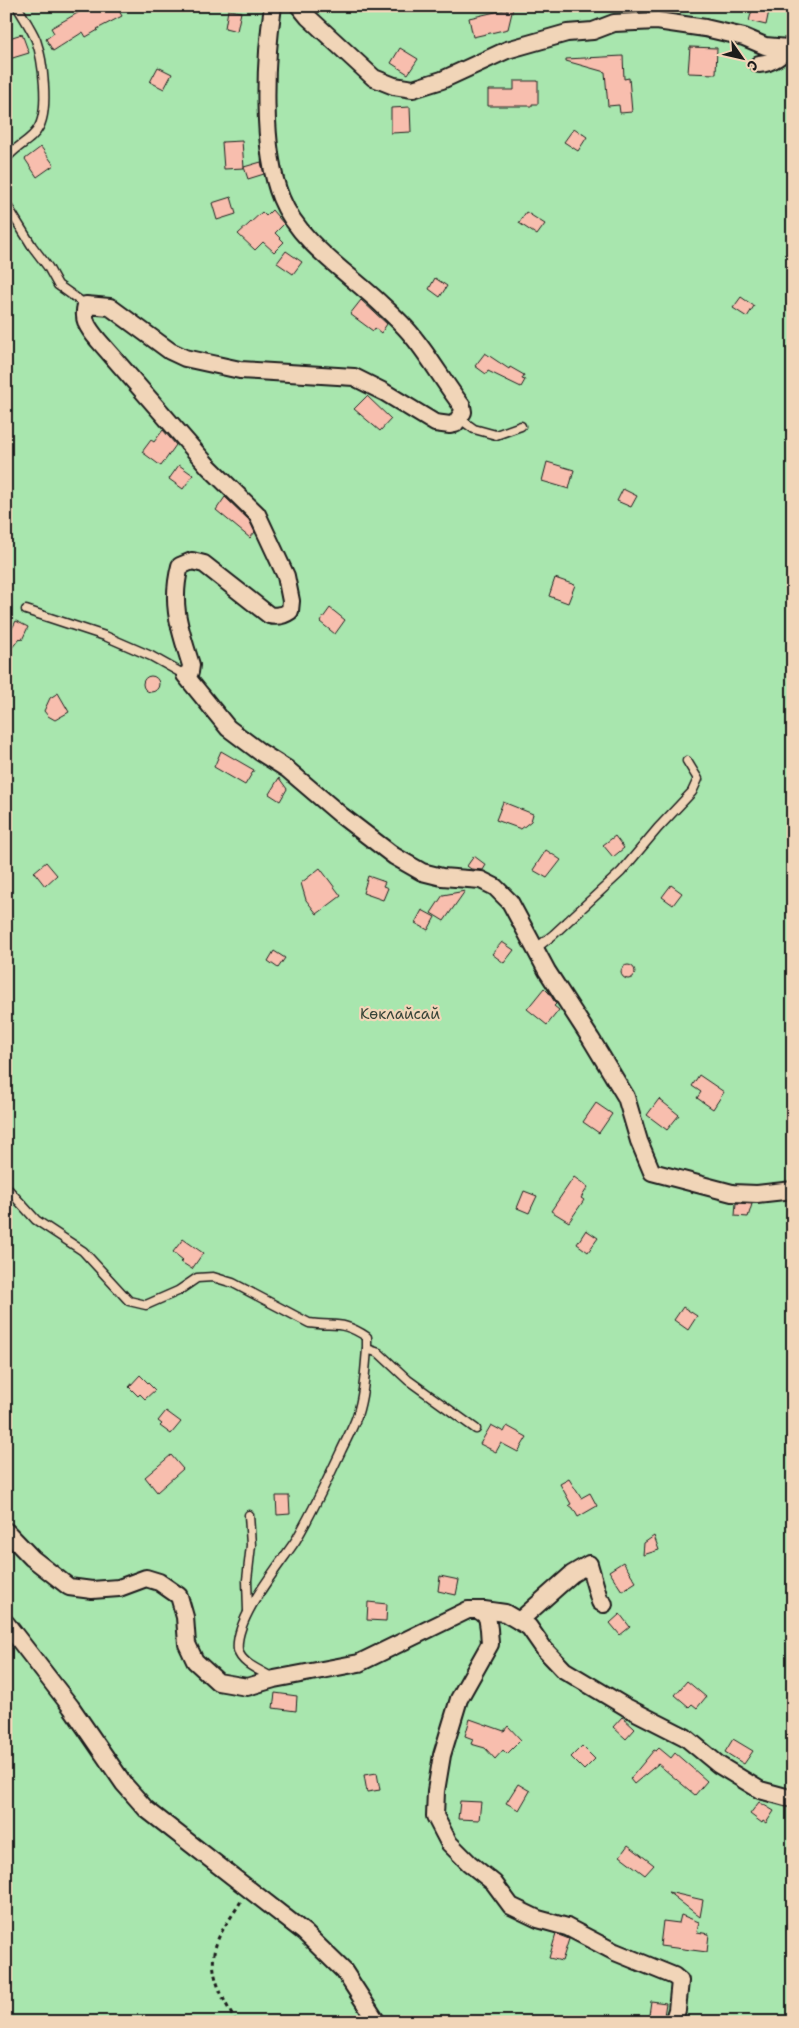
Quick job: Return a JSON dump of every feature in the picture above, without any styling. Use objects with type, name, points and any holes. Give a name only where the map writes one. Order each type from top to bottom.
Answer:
[{"type":"street","points":[[274,6],[266,72],[269,138],[274,178],[281,200],[296,225],[343,272],[382,304],[414,338],[462,406],[463,412],[454,424],[435,423],[384,392],[354,377],[240,370],[185,358],[170,351],[110,306],[86,305],[83,316],[88,328],[208,466],[257,514],[286,576],[291,601],[290,611],[285,615],[275,616],[269,615],[204,564],[192,561],[180,566],[175,586],[176,610],[192,665],[190,672],[185,675],[228,728],[287,769],[342,816],[394,856],[422,872],[442,877],[481,880],[496,887],[510,902],[546,971],[591,1039],[626,1097],[639,1141],[652,1172],[732,1193],[757,1194],[793,1190]]},
{"type":"street","points":[[299,6],[308,17],[374,78],[394,86],[413,89],[442,80],[507,50],[567,33],[593,31],[614,23],[656,20],[744,37],[765,46],[790,46]]},
{"type":"street","points":[[759,64],[769,63],[790,46]]},
{"type":"street","points":[[6,1531],[32,1558],[69,1587],[92,1590],[120,1588],[146,1578],[159,1582],[179,1596],[185,1617],[187,1644],[195,1661],[218,1682],[247,1687],[274,1679],[360,1664],[468,1610],[505,1613],[529,1627],[545,1650],[564,1670],[626,1707],[685,1737],[719,1765],[760,1790],[793,1799]]},
{"type":"street","points":[[519,1621],[572,1574],[589,1564],[600,1602],[604,1604]]},
{"type":"street","points":[[478,1610],[486,1616],[490,1644],[459,1699],[442,1756],[436,1791],[435,1816],[449,1843],[469,1863],[494,1883],[511,1906],[538,1919],[567,1927],[616,1952],[674,1976],[680,1981],[673,2022]]},
{"type":"street","points":[[6,1623],[71,1708],[124,1784],[146,1809],[304,1932],[344,1971],[377,2022]]},
{"type":"lane","points":[[6,159],[11,152],[33,135],[40,126],[46,103],[36,40],[17,6]]},
{"type":"lane","points":[[6,204],[58,285],[86,305]]},
{"type":"lane","points":[[460,418],[474,429],[496,435],[521,426]]},
{"type":"lane","points":[[26,610],[104,636],[151,656],[185,675]]},
{"type":"lane","points":[[535,949],[553,936],[621,872],[658,828],[692,792],[698,779],[688,761]]},
{"type":"lane","points":[[6,1187],[36,1220],[83,1251],[129,1301],[146,1306],[178,1291],[197,1278],[213,1277],[233,1283],[309,1323],[321,1325],[336,1324],[354,1328],[367,1337],[365,1375],[357,1416],[317,1502],[296,1540],[248,1613],[238,1637],[238,1651],[247,1663],[274,1679]]},
{"type":"lane","points":[[367,1349],[379,1353],[408,1380],[476,1429]]},
{"type":"lane","points":[[248,1613],[247,1580],[251,1545],[249,1515]]},
{"type":"path","points":[[236,2022],[225,2002],[213,1968],[216,1944],[248,1890]]},
{"type":"green space","name":"Көклайсай","points":[[6,6],[793,6],[793,2022],[6,2022]]},
{"type":"building","points":[[90,6],[116,6],[122,16],[86,37],[83,32],[53,51],[46,39],[54,33],[51,28]]},
{"type":"building","points":[[753,6],[770,6],[766,25],[749,21]]},
{"type":"building","points":[[513,8],[508,29],[473,37],[469,18]]},
{"type":"building","points":[[228,10],[241,12],[237,31],[225,28]]},
{"type":"building","points":[[22,34],[29,53],[6,60],[6,39]]},
{"type":"building","points":[[690,47],[717,48],[716,74],[688,73]]},
{"type":"building","points":[[400,48],[418,59],[408,74],[391,63]]},
{"type":"building","points":[[623,56],[624,79],[629,78],[632,112],[620,113],[619,105],[608,106],[605,72],[566,61],[566,59]]},
{"type":"building","points":[[158,67],[172,74],[164,89],[150,82]]},
{"type":"building","points":[[514,81],[538,81],[538,104],[532,104],[532,106],[488,106],[488,90],[514,90]]},
{"type":"building","points":[[410,107],[411,132],[391,133],[391,108]]},
{"type":"building","points":[[574,128],[587,137],[578,151],[564,142]]},
{"type":"building","points":[[242,141],[244,168],[224,169],[222,142]]},
{"type":"building","points":[[41,147],[54,165],[37,177],[25,159]]},
{"type":"building","points":[[261,162],[264,174],[248,179],[244,167]]},
{"type":"building","points":[[231,197],[236,214],[217,220],[212,203]]},
{"type":"building","points":[[272,210],[284,224],[275,233],[284,242],[274,252],[263,242],[255,250],[238,234],[262,212],[266,216]]},
{"type":"building","points":[[526,212],[545,224],[537,235],[519,223]]},
{"type":"building","points":[[286,251],[302,262],[293,274],[277,263]]},
{"type":"building","points":[[435,278],[447,286],[440,297],[429,289]]},
{"type":"building","points":[[741,297],[754,306],[747,317],[733,308]]},
{"type":"building","points":[[361,300],[387,324],[381,333],[375,328],[373,331],[350,314]]},
{"type":"building","points":[[485,353],[509,369],[510,367],[524,375],[522,379],[525,380],[521,387],[488,371],[486,374],[475,366]]},
{"type":"building","points":[[367,396],[391,419],[380,431],[354,409]]},
{"type":"building","points":[[163,430],[176,445],[161,466],[142,452],[151,440],[154,442]]},
{"type":"building","points":[[547,462],[574,470],[569,489],[542,481]]},
{"type":"building","points":[[179,465],[193,475],[183,489],[169,479]]},
{"type":"building","points":[[623,489],[637,496],[631,507],[617,501]]},
{"type":"building","points":[[225,497],[249,520],[255,532],[250,538],[216,510]]},
{"type":"building","points":[[555,578],[575,585],[568,603],[549,596]]},
{"type":"building","points":[[330,608],[345,620],[335,634],[320,622]]},
{"type":"building","points":[[16,621],[28,627],[22,640],[20,638],[6,655],[6,640]]},
{"type":"building","points":[[151,676],[157,678],[159,684],[157,690],[151,692],[145,690],[143,684],[145,678]]},
{"type":"building","points":[[58,693],[69,712],[55,720],[44,711],[50,698]]},
{"type":"building","points":[[221,751],[254,770],[245,785],[214,767]]},
{"type":"building","points":[[279,778],[287,789],[280,801],[269,794]]},
{"type":"building","points":[[503,802],[533,814],[531,821],[521,829],[496,820]]},
{"type":"building","points":[[615,836],[624,848],[613,857],[603,845]]},
{"type":"building","points":[[546,850],[561,860],[547,878],[533,870]]},
{"type":"building","points":[[474,856],[486,865],[483,870],[471,869],[467,866]]},
{"type":"building","points":[[46,862],[57,875],[45,886],[34,872]]},
{"type":"building","points":[[320,868],[341,896],[317,914],[306,900],[301,883]]},
{"type":"building","points":[[368,876],[385,882],[383,886],[388,888],[383,900],[363,893]]},
{"type":"building","points":[[671,885],[682,893],[673,905],[662,897]]},
{"type":"building","points":[[465,891],[444,921],[431,913],[443,895]]},
{"type":"building","points":[[422,910],[435,917],[428,930],[415,923]]},
{"type":"building","points":[[502,942],[514,950],[504,963],[492,954]]},
{"type":"building","points":[[274,951],[285,958],[278,968],[268,961]]},
{"type":"building","points":[[628,965],[633,967],[635,972],[633,977],[628,979],[623,977],[621,972],[623,967]]},
{"type":"building","points":[[544,988],[556,1004],[554,1006],[559,1010],[547,1025],[527,1009]]},
{"type":"building","points":[[699,1075],[724,1092],[713,1109],[697,1098],[701,1092],[692,1086]]},
{"type":"building","points":[[659,1099],[679,1115],[667,1130],[647,1115]]},
{"type":"building","points":[[596,1103],[612,1114],[599,1133],[583,1122]]},
{"type":"building","points":[[574,1177],[588,1187],[581,1198],[584,1200],[569,1222],[551,1211]]},
{"type":"building","points":[[524,1191],[537,1196],[529,1213],[517,1208]]},
{"type":"building","points":[[736,1203],[752,1204],[748,1217],[735,1216]]},
{"type":"building","points":[[586,1230],[598,1238],[588,1252],[577,1244]]},
{"type":"building","points":[[183,1239],[203,1253],[192,1269],[181,1262],[183,1260],[173,1252]]},
{"type":"building","points":[[683,1307],[697,1316],[688,1330],[674,1320]]},
{"type":"building","points":[[140,1375],[155,1390],[145,1399],[140,1394],[138,1396],[129,1387]]},
{"type":"building","points":[[166,1411],[181,1422],[171,1434],[160,1426],[162,1424],[158,1421]]},
{"type":"building","points":[[491,1425],[504,1432],[507,1426],[527,1437],[518,1452],[501,1443],[496,1452],[480,1444]]},
{"type":"building","points":[[171,1455],[183,1469],[157,1492],[145,1477]]},
{"type":"building","points":[[569,1479],[581,1498],[590,1493],[597,1506],[578,1517],[569,1505],[571,1504],[560,1484]]},
{"type":"building","points":[[276,1496],[289,1496],[290,1514],[277,1515]]},
{"type":"building","points":[[654,1536],[659,1550],[643,1555],[644,1543]]},
{"type":"building","points":[[623,1562],[636,1582],[622,1591],[609,1571]]},
{"type":"building","points":[[440,1576],[459,1580],[456,1595],[438,1591]]},
{"type":"building","points":[[368,1602],[387,1604],[386,1621],[367,1620]]},
{"type":"building","points":[[620,1614],[630,1627],[620,1635],[610,1623]]},
{"type":"building","points":[[687,1681],[706,1697],[697,1708],[692,1704],[689,1707],[675,1695]]},
{"type":"building","points":[[275,1693],[297,1696],[296,1711],[273,1708]]},
{"type":"building","points":[[622,1717],[635,1729],[626,1739],[613,1727]]},
{"type":"building","points":[[470,1719],[504,1731],[508,1726],[521,1740],[507,1754],[503,1750],[495,1759],[485,1748],[471,1744],[473,1739],[465,1736]]},
{"type":"building","points":[[733,1739],[753,1751],[744,1764],[725,1752]]},
{"type":"building","points":[[582,1746],[595,1759],[584,1770],[571,1757]]},
{"type":"building","points":[[659,1748],[671,1758],[675,1753],[707,1781],[695,1795],[658,1764],[634,1784],[630,1779],[654,1750],[656,1751]]},
{"type":"building","points":[[377,1773],[380,1790],[367,1792],[364,1775]]},
{"type":"building","points":[[518,1784],[530,1791],[519,1810],[506,1803]]},
{"type":"building","points":[[460,1801],[481,1802],[479,1820],[458,1819]]},
{"type":"building","points":[[759,1802],[774,1811],[766,1823],[763,1821],[762,1823],[750,1814]]},
{"type":"building","points":[[628,1845],[654,1865],[645,1875],[620,1856]]},
{"type":"building","points":[[668,1892],[703,1900],[700,1917]]},
{"type":"building","points":[[681,1915],[699,1922],[697,1932],[709,1934],[707,1952],[660,1946],[663,1921],[679,1923]]},
{"type":"building","points":[[556,1934],[569,1939],[562,1961],[549,1958]]},
{"type":"building","points":[[651,2001],[666,2003],[663,2022],[648,2022]]}]
